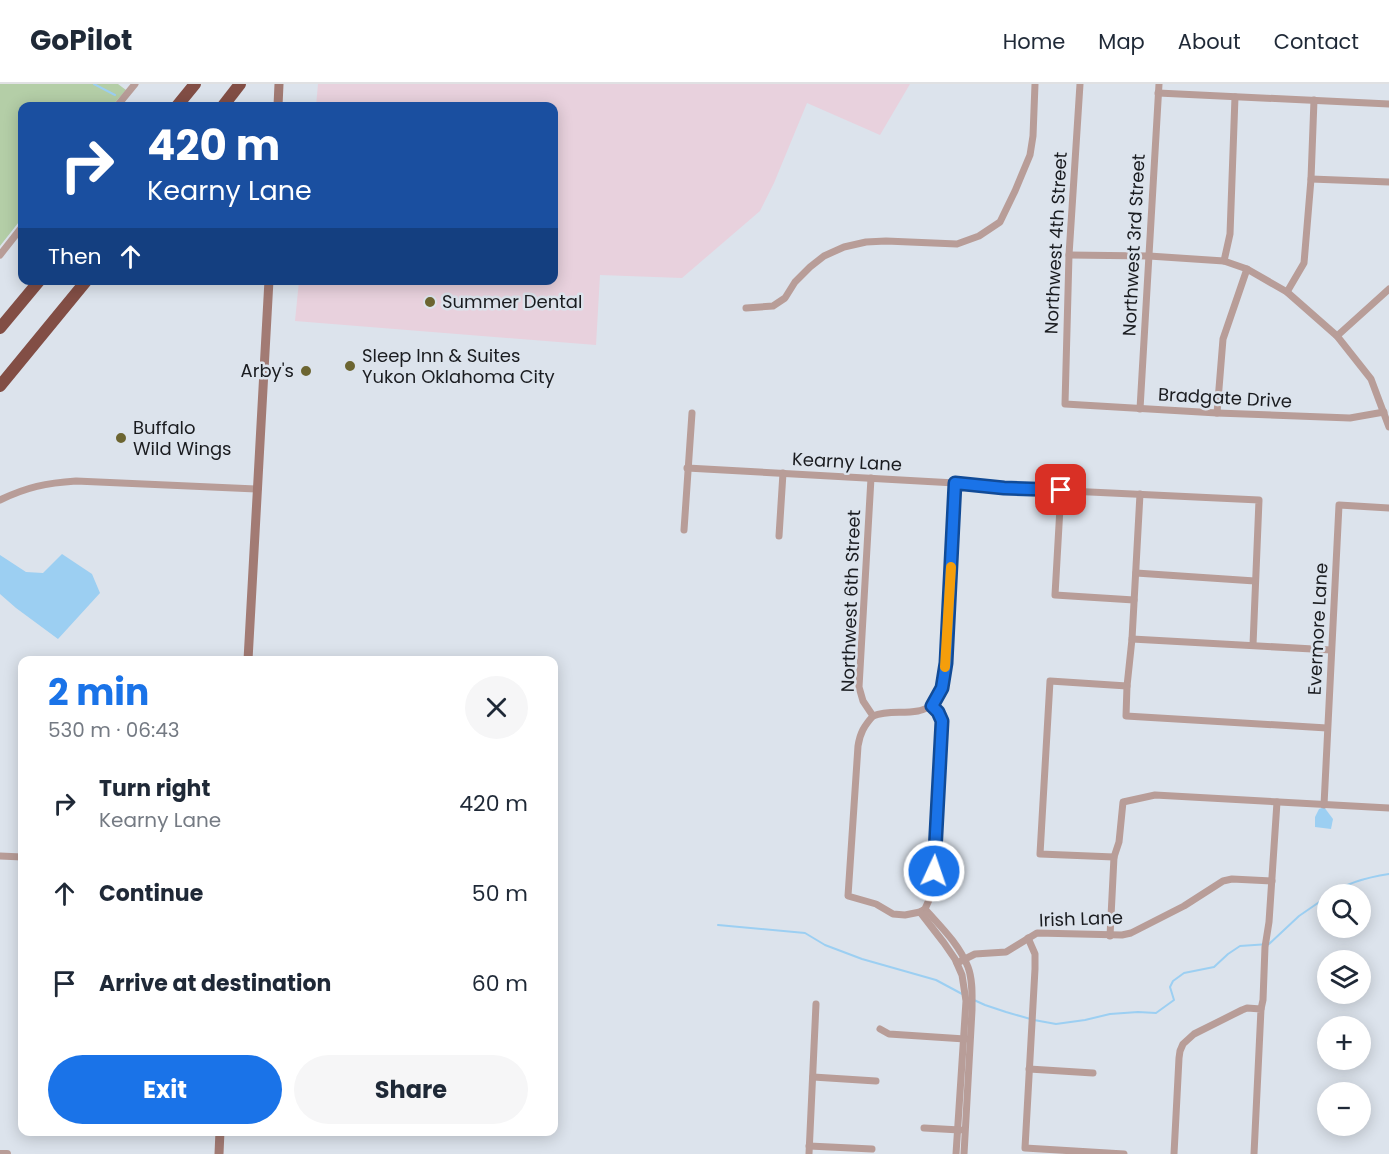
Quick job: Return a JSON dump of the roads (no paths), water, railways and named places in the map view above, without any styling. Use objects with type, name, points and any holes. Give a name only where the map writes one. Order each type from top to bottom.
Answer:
[{"type":"highway","points":[[180,102],[195,84]]},
{"type":"highway","points":[[226,102],[240,84]]},
{"type":"highway","points":[[0,328],[36,285]]},
{"type":"highway","points":[[0,386],[83,285]]},
{"type":"main road","points":[[278,102],[279,84]]},
{"type":"main road","points":[[248,656],[269,285]]},
{"type":"main road","points":[[219,1154],[220,1136]]},
{"type":"street","points":[[120,102],[135,84]]},
{"type":"street","points":[[746,308],[772,306],[785,298],[795,282],[810,267],[824,256],[844,247],[866,242],[886,241],[957,244],[979,236],[1000,222],[1030,155],[1035,84]]},
{"type":"street","name":"Northwest 4th Street","points":[[1065,404],[1069,255],[1080,84]]},
{"type":"street","name":"Northwest 3rd Street","points":[[1140,409],[1158,84]]},
{"type":"street","points":[[1158,93],[1389,104]]},
{"type":"street","points":[[1224,261],[1230,234],[1235,97]]},
{"type":"street","points":[[1287,291],[1304,263],[1314,100]]},
{"type":"street","points":[[1311,178],[1389,182]]},
{"type":"street","points":[[0,255],[18,232]]},
{"type":"street","points":[[1069,255],[1149,256],[1224,261],[1247,269],[1287,291],[1337,336],[1371,379],[1389,427]]},
{"type":"street","points":[[1217,413],[1223,339],[1247,269]]},
{"type":"street","points":[[1337,336],[1389,289]]},
{"type":"street","name":"Bradgate Drive","points":[[1065,404],[1350,418],[1384,412]]},
{"type":"street","points":[[684,530],[692,413]]},
{"type":"street","name":"Kearny Lane","points":[[687,468],[955,483],[1004,488],[1259,500],[1256,581]]},
{"type":"street","points":[[779,536],[783,473]]},
{"type":"street","name":"Northwest 6th Street","points":[[871,478],[859,687],[863,701],[873,716]]},
{"type":"street","points":[[0,500],[37,485],[76,481],[258,489]]},
{"type":"street","points":[[923,911],[905,915],[893,914],[876,904],[848,896],[858,746],[860,733],[873,716],[891,711],[920,711],[932,706],[942,688],[946,663],[955,483]]},
{"type":"street","points":[[1061,490],[1055,595],[1134,600]]},
{"type":"street","points":[[1140,494],[1126,716],[1327,728]]},
{"type":"street","name":"Evermore Lane","points":[[1324,805],[1339,506],[1389,508]]},
{"type":"street","points":[[1136,573],[1256,581],[1252,645]]},
{"type":"street","points":[[1132,639],[1331,650]]},
{"type":"street","points":[[1114,857],[1040,854],[1050,681],[1127,686]]},
{"type":"street","points":[[923,911],[932,893],[942,721],[932,706]]},
{"type":"street","points":[[1110,936],[1114,857],[1119,842],[1123,802],[1155,795],[1389,808]]},
{"type":"street","points":[[1254,1154],[1265,947],[1269,922],[1277,802]]},
{"type":"street","points":[[0,856],[18,857]]},
{"type":"street","name":"Irish Lane","points":[[960,961],[975,954],[1006,952],[1037,933],[1110,936],[1131,933],[1184,906],[1223,881],[1232,879],[1272,880]]},
{"type":"street","points":[[923,911],[944,943],[960,961],[966,1001],[967,1039],[962,1130],[964,1154]]},
{"type":"street","points":[[1028,938],[1035,954],[1035,969],[1025,1148],[1124,1154]]},
{"type":"street","points":[[816,1004],[809,1150],[872,1149]]},
{"type":"street","points":[[1174,1154],[1179,1058],[1183,1044],[1194,1034],[1242,1010],[1261,1009]]},
{"type":"street","points":[[880,1029],[889,1035],[967,1039]]},
{"type":"street","points":[[1029,1069],[1093,1073]]},
{"type":"street","points":[[813,1077],[876,1081]]},
{"type":"street","points":[[924,1128],[962,1130]]},
{"type":"street","points":[[956,1154],[962,1130]]},
{"type":"street","points":[[0,1154],[8,1154]]},
{"type":"water","points":[[62,554],[92,574],[100,593],[58,639],[0,594],[0,555],[26,572],[43,573]]},
{"type":"water","points":[[1324,807],[1333,819],[1331,829],[1315,827],[1315,817],[1319,809]]},
{"type":"waterway","points":[[94,84],[115,95]]},
{"type":"waterway","points":[[1350,884],[1389,874]]},
{"type":"waterway","points":[[974,1000],[1006,1012],[1056,1024],[1110,1014],[1156,1013],[1174,1000],[1170,987],[1173,981],[1184,973],[1214,967],[1240,946],[1269,944],[1299,916],[1317,904]]},
{"type":"waterway","points":[[718,925],[805,933],[825,945],[862,959],[936,980],[964,995]]},
{"type":"place","name":"Summer Dental","points":[[430,302]]},
{"type":"place","name":"Sleep Inn & Suites Yukon Oklahoma City","points":[[350,366]]},
{"type":"place","name":"Arby's","points":[[306,371]]},
{"type":"place","name":"Buffalo Wild Wings","points":[[121,438]]}]
